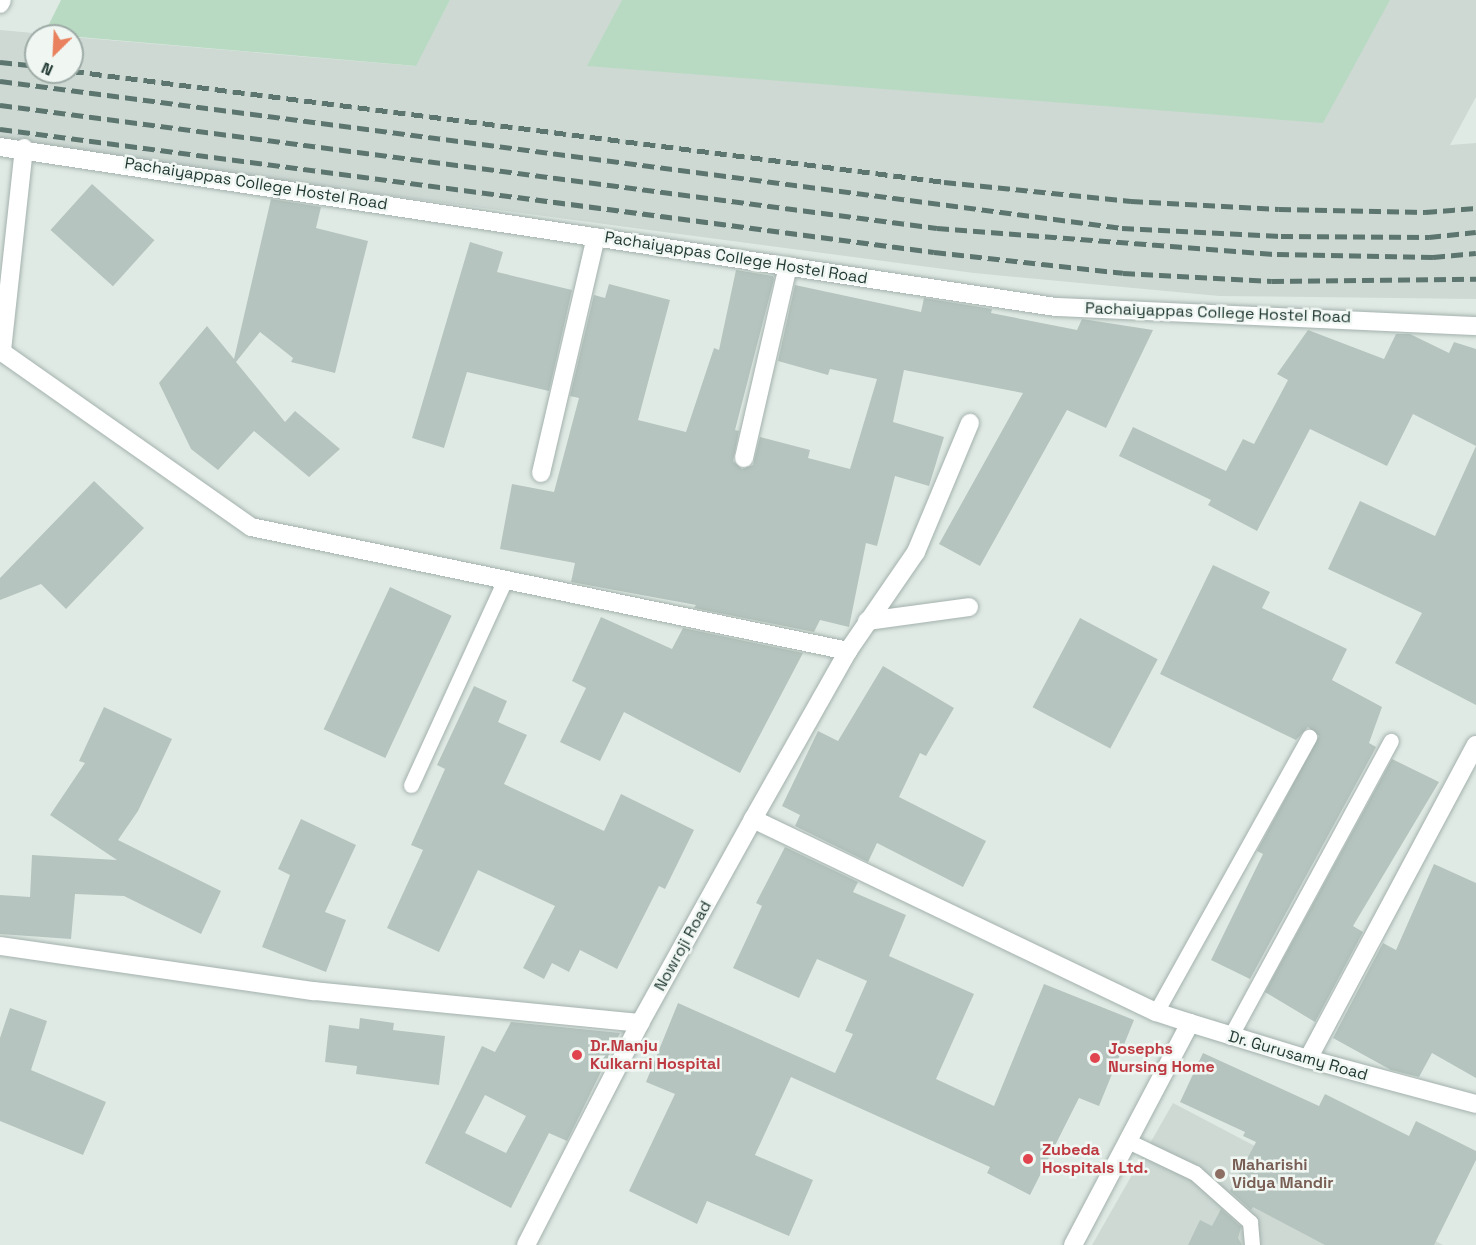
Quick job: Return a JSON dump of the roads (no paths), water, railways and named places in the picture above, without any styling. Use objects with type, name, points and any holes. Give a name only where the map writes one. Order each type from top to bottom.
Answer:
[{"type":"street","name":"Pachaiyappas College Hostel Road","points":[[0,147],[24,148],[1056,307],[1476,326]]},
{"type":"street","points":[[24,148],[2,352],[251,527],[848,651]]},
{"type":"street","points":[[541,472],[596,237]]},
{"type":"street","points":[[744,458],[788,266]]},
{"type":"street","name":"Nowroji Road","points":[[526,1245],[640,1023],[753,819],[848,651],[916,552],[970,423]]},
{"type":"street","points":[[867,621],[969,607]]},
{"type":"street","points":[[1308,1059],[1476,745]]},
{"type":"street","name":"Dr. Gurusamy Road","points":[[753,819],[1156,1012],[1230,1037],[1476,1104]]},
{"type":"street","points":[[0,946],[314,991],[640,1023]]},
{"type":"street","points":[[1072,1245],[1130,1142],[1190,1023]]},
{"type":"lane","points":[[411,785],[505,580]]},
{"type":"lane","points":[[1156,1012],[1309,737]]},
{"type":"lane","points":[[1230,1037],[1391,741]]},
{"type":"lane","points":[[1130,1142],[1195,1173],[1250,1222],[1252,1245]]},
{"type":"railway","points":[[0,62],[24,65]]},
{"type":"railway","points":[[84,73],[944,182],[1131,201],[1279,209],[1425,212],[1476,208]]},
{"type":"railway","points":[[0,81],[1122,228],[1281,236],[1429,237],[1476,232]]},
{"type":"railway","points":[[0,105],[937,228],[1277,254],[1433,257],[1476,253]]},
{"type":"railway","points":[[0,129],[934,252],[1123,273],[1272,281],[1476,279]]},
{"type":"place","name":"Dr.Manju Kulkarni Hospital","points":[[577,1055]]},
{"type":"place","name":"Josephs Nursing Home","points":[[1095,1058]]},
{"type":"place","name":"Zubeda Hospitals Ltd.","points":[[1028,1159]]},
{"type":"place","name":"Maharishi Vidya Mandir","points":[[1220,1174]]}]
